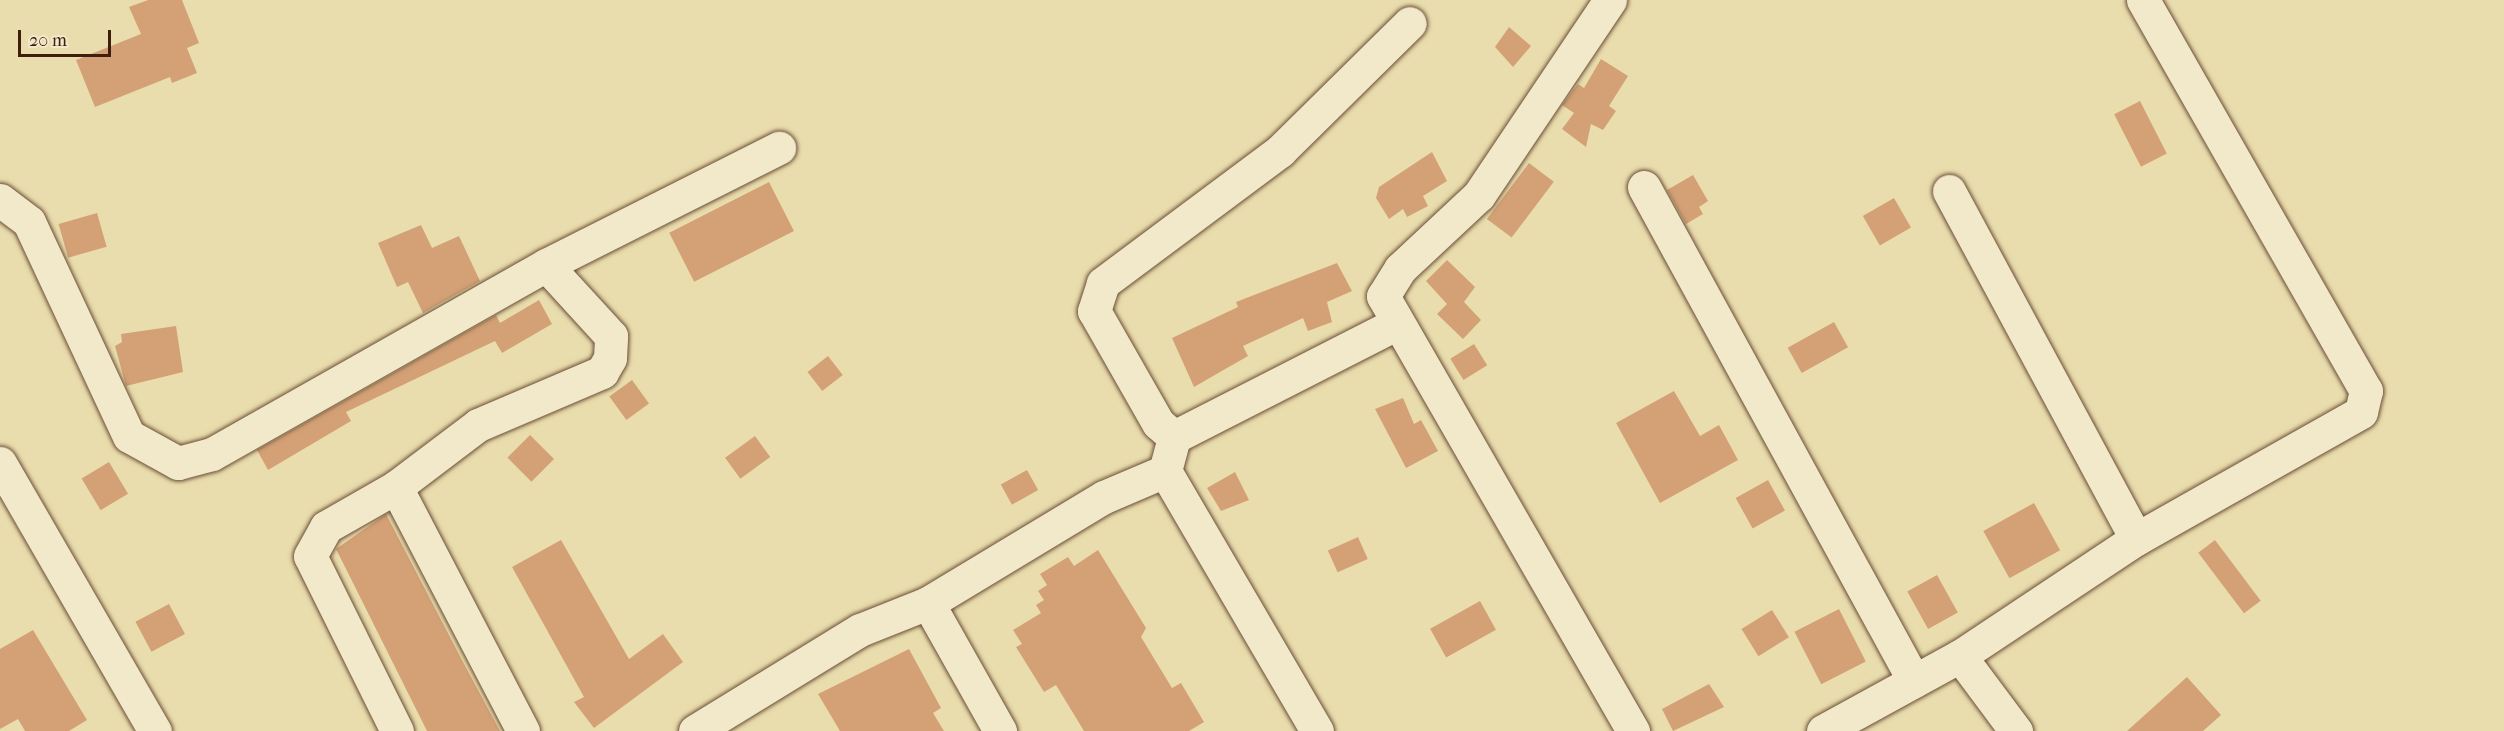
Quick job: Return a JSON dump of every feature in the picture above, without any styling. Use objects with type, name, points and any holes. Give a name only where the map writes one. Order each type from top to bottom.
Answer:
[{"type":"street","points":[[1610,0],[1479,195],[1391,280],[1383,296],[1633,731]]},
{"type":"street","points":[[1823,731],[1960,656],[2136,539],[2361,412],[2366,391],[2144,0]]},
{"type":"street","points":[[1174,437],[1158,423],[1094,311],[1103,283],[1280,151],[1410,23]]},
{"type":"street","points":[[0,200],[29,222],[129,436],[178,463],[212,453],[546,265],[779,148]]},
{"type":"street","points":[[1644,187],[1914,681]]},
{"type":"street","points":[[1949,191],[2136,539]]},
{"type":"street","points":[[397,731],[310,556],[326,527],[396,487],[478,425],[602,372],[610,358],[611,336],[546,265]]},
{"type":"street","points":[[1317,731],[1165,471],[1174,437],[1398,323]]},
{"type":"street","points":[[0,463],[155,731]]},
{"type":"street","points":[[695,731],[860,630],[928,603],[1104,497],[1165,471]]},
{"type":"street","points":[[396,487],[523,731]]},
{"type":"street","points":[[928,603],[1000,731]]},
{"type":"street","points":[[1960,656],[2016,731]]},
{"type":"building","points":[[148,0],[182,0],[199,43],[187,48],[197,73],[172,83],[170,77],[95,107],[76,60],[141,34],[129,7]]},
{"type":"building","points":[[1509,27],[1531,46],[1513,67],[1495,47]]},
{"type":"building","points":[[1601,59],[1628,76],[1609,106],[1616,111],[1603,130],[1591,124],[1586,147],[1562,129],[1574,113],[1562,105],[1578,84],[1584,88]]},
{"type":"building","points":[[2140,101],[2167,154],[2141,167],[2114,114]]},
{"type":"building","points":[[1432,152],[1447,181],[1423,196],[1428,206],[1407,217],[1403,209],[1389,219],[1376,198],[1379,187]]},
{"type":"building","points":[[1529,163],[1554,182],[1512,238],[1487,219]]},
{"type":"building","points":[[1693,175],[1708,201],[1699,207],[1703,214],[1686,224],[1667,190]]},
{"type":"building","points":[[769,182],[794,231],[694,282],[669,233]]},
{"type":"building","points":[[1894,198],[1911,227],[1880,245],[1863,216]]},
{"type":"building","points":[[97,213],[107,247],[68,258],[59,224]]},
{"type":"building","points":[[421,225],[432,248],[459,236],[480,281],[423,313],[408,282],[397,287],[378,243]]},
{"type":"building","points":[[1447,260],[1475,287],[1464,302],[1481,320],[1463,339],[1437,314],[1447,304],[1426,281]]},
{"type":"building","points":[[1337,263],[1352,291],[1327,302],[1332,322],[1308,331],[1303,318],[1243,346],[1248,356],[1194,387],[1172,338],[1238,307],[1236,302]]},
{"type":"building","points":[[539,300],[552,324],[502,353],[495,341],[346,412],[351,421],[268,470],[257,450],[496,315],[500,323]]},
{"type":"building","points":[[1834,322],[1848,347],[1802,373],[1788,348]]},
{"type":"building","points":[[176,326],[183,372],[126,386],[115,346],[122,342],[121,334]]},
{"type":"building","points":[[1474,344],[1487,365],[1464,380],[1450,359]]},
{"type":"building","points":[[828,356],[843,375],[822,391],[808,372]]},
{"type":"building","points":[[632,380],[649,403],[626,420],[609,396]]},
{"type":"building","points":[[1674,391],[1700,436],[1719,425],[1738,460],[1660,503],[1616,423]]},
{"type":"building","points":[[1403,398],[1414,424],[1421,420],[1438,451],[1406,468],[1375,409]]},
{"type":"building","points":[[530,435],[554,459],[531,482],[507,458]]},
{"type":"building","points":[[755,436],[770,457],[740,479],[725,458]]},
{"type":"building","points":[[109,462],[128,494],[101,510],[82,478]]},
{"type":"building","points":[[1027,470],[1038,490],[1012,505],[1001,485]]},
{"type":"building","points":[[1235,472],[1249,500],[1221,511],[1207,488]]},
{"type":"building","points":[[1768,480],[1785,511],[1753,529],[1736,498]]},
{"type":"building","points":[[2034,503],[2060,550],[2009,578],[1983,531]]},
{"type":"building","points":[[386,514],[500,731],[427,731],[336,549]]},
{"type":"building","points":[[1358,537],[1368,559],[1338,572],[1328,550]]},
{"type":"building","points":[[561,540],[629,659],[663,634],[683,662],[594,728],[574,702],[584,697],[512,567]]},
{"type":"building","points":[[2215,540],[2261,601],[2244,613],[2198,553]]},
{"type":"building","points":[[1098,550],[1146,628],[1141,637],[1172,688],[1181,683],[1204,722],[1189,731],[1084,731],[1056,685],[1044,692],[1016,647],[1022,644],[1013,630],[1041,613],[1036,605],[1044,600],[1038,591],[1047,585],[1040,574],[1068,557],[1074,566]]},
{"type":"building","points":[[1937,575],[1958,613],[1928,629],[1907,591]]},
{"type":"building","points":[[1480,601],[1496,630],[1446,657],[1430,629]]},
{"type":"building","points":[[169,604],[185,634],[151,652],[135,622]]},
{"type":"building","points":[[1839,609],[1866,662],[1821,684],[1794,632]]},
{"type":"building","points":[[1772,610],[1789,637],[1758,656],[1741,629]]},
{"type":"building","points":[[33,630],[87,720],[69,731],[25,731],[18,719],[0,729],[0,649]]},
{"type":"building","points":[[909,649],[941,708],[933,713],[944,731],[840,731],[818,694]]},
{"type":"building","points":[[2187,677],[2221,715],[2203,731],[2127,731]]},
{"type":"building","points":[[1709,684],[1724,707],[1673,731],[1662,709]]}]
